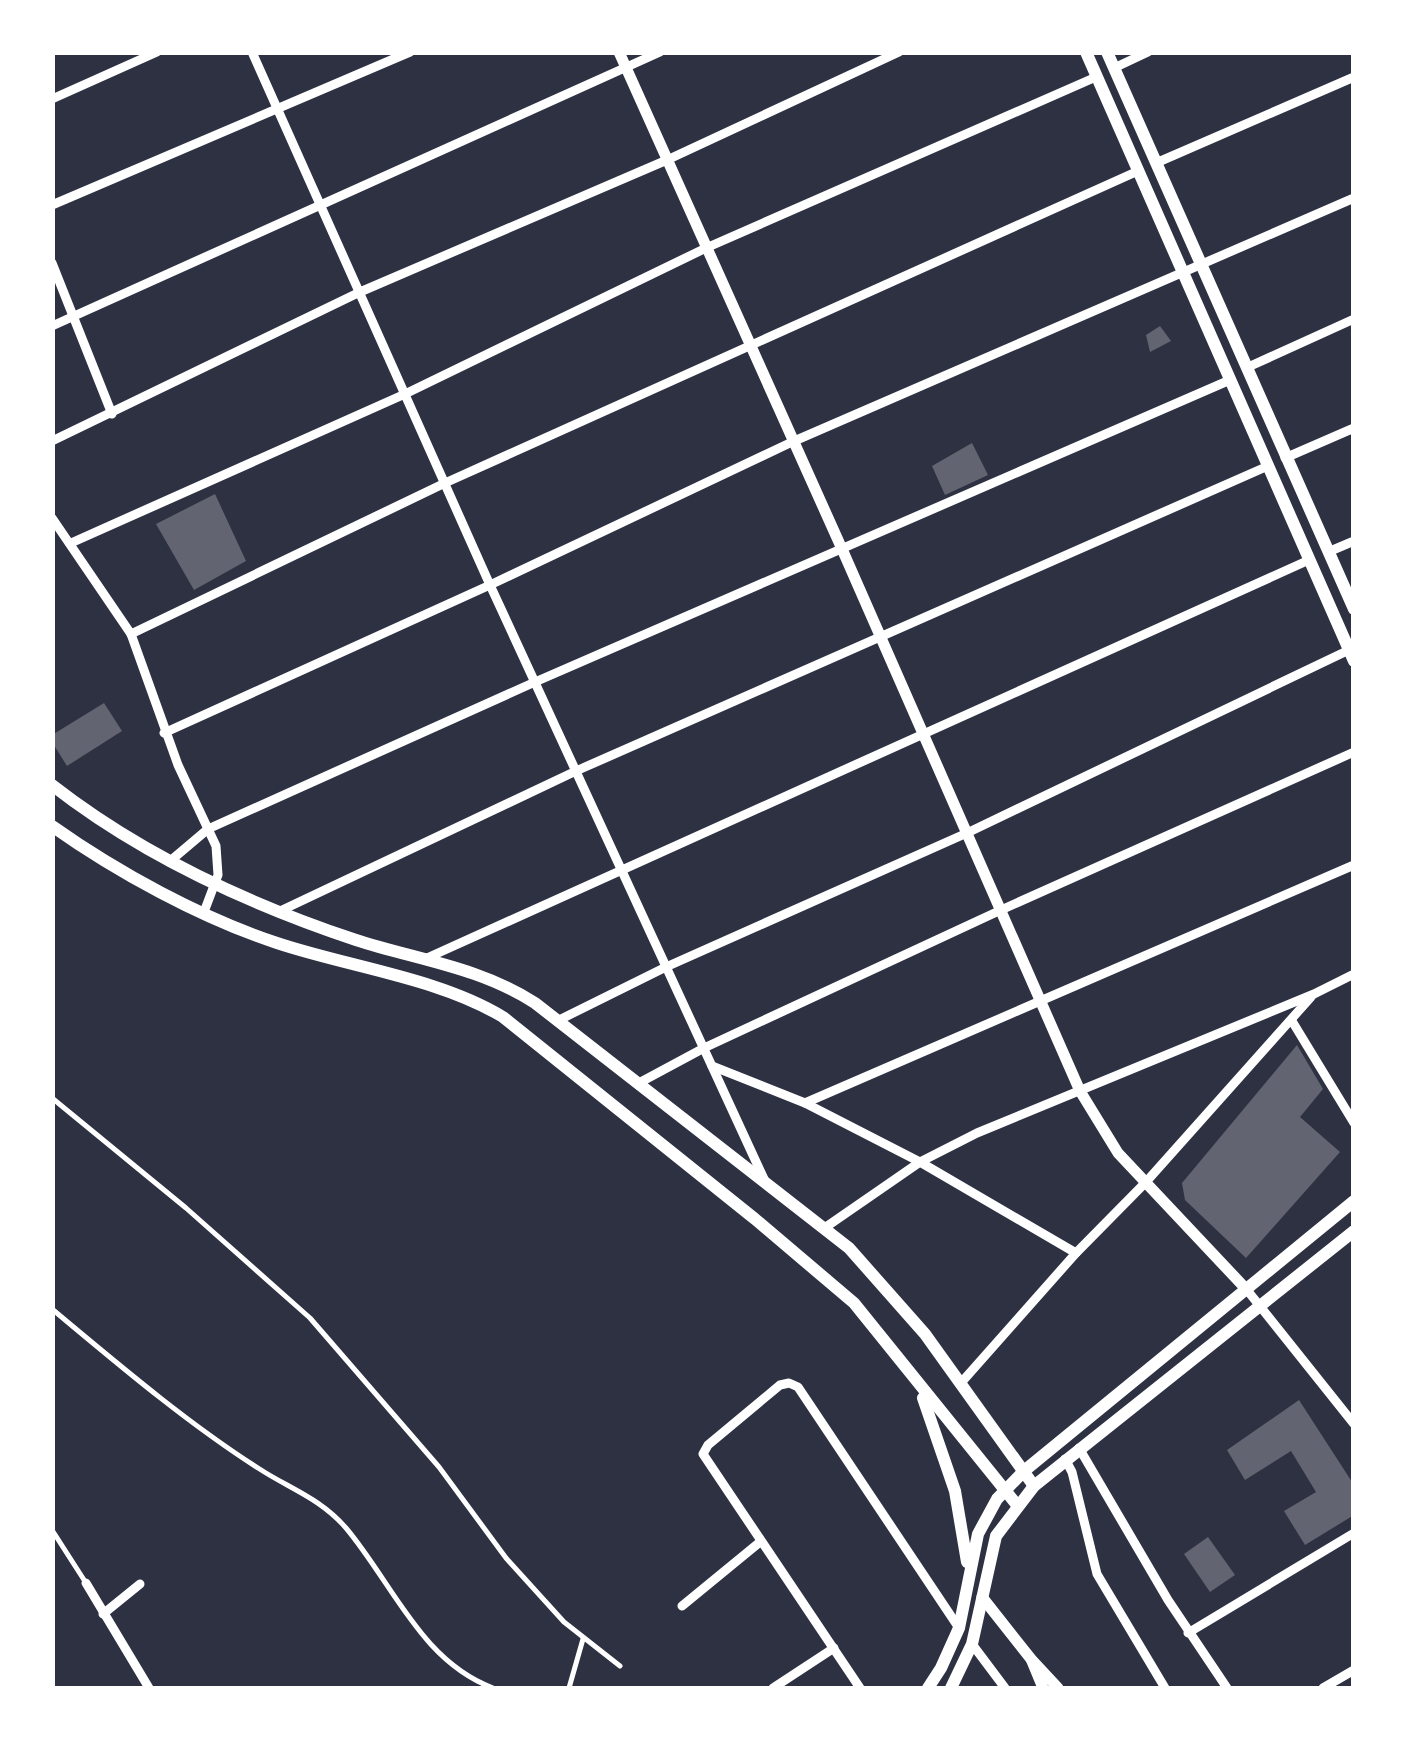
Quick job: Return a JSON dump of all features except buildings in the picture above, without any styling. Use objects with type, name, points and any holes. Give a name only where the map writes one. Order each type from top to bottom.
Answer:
[{"type":"main road","points":[[1086,52],[1351,656]]},
{"type":"main road","points":[[1107,52],[1354,609]]},
{"type":"main road","points":[[52,785],[169,862],[278,912],[372,945],[493,979],[535,1003],[850,1248],[960,1384],[1034,1486]]},
{"type":"main road","points":[[52,826],[113,865],[204,912],[276,942],[468,1000],[503,1017],[823,1275],[880,1333],[1018,1505]]},
{"type":"main road","points":[[928,1688],[958,1628],[978,1534],[1005,1490],[1024,1470],[1354,1201]]},
{"type":"main road","points":[[951,1688],[972,1644],[996,1536],[1034,1486],[1258,1304],[1354,1232]]},
{"type":"main road","points":[[913,1378],[952,1478],[968,1570]]},
{"type":"street","points":[[52,99],[157,52]]},
{"type":"street","points":[[252,52],[490,586],[765,1181]]},
{"type":"street","points":[[52,204],[410,52]]},
{"type":"street","points":[[619,52],[1080,1091],[1118,1153],[1247,1290],[1354,1424]]},
{"type":"street","points":[[52,326],[660,52]]},
{"type":"street","points":[[52,441],[360,292],[667,160],[900,52]]},
{"type":"street","points":[[1114,68],[1148,52]]},
{"type":"street","points":[[72,543],[405,394],[706,248],[1096,77]]},
{"type":"street","points":[[1156,163],[1354,77]]},
{"type":"street","points":[[132,634],[445,483],[1138,171]]},
{"type":"street","points":[[164,732],[490,586],[792,442],[1354,198]]},
{"type":"street","points":[[52,263],[76,314],[112,414]]},
{"type":"street","points":[[1246,368],[1354,318]]},
{"type":"street","points":[[169,862],[208,829],[535,682],[1230,380]]},
{"type":"street","points":[[1286,458],[1354,428]]},
{"type":"street","points":[[278,912],[576,772],[1268,466]]},
{"type":"street","points":[[52,518],[132,634],[164,732],[208,829],[218,856],[216,884],[204,912]]},
{"type":"street","points":[[1328,552],[1354,541]]},
{"type":"street","points":[[427,958],[1309,560]]},
{"type":"street","points":[[557,1021],[666,966],[1351,656]]},
{"type":"street","points":[[636,1084],[704,1048],[1001,910],[1354,752]]},
{"type":"street","points":[[805,1104],[1354,865]]},
{"type":"street","points":[[823,1229],[920,1162],[977,1133],[1354,974]]},
{"type":"street","points":[[960,1384],[1314,994]]},
{"type":"street","points":[[1292,1021],[1354,1123]]},
{"type":"street","points":[[712,1066],[805,1104],[920,1162],[1076,1253]]},
{"type":"street","points":[[860,1688],[703,1454],[708,1445],[780,1384],[798,1388],[958,1628]]},
{"type":"street","points":[[1079,1448],[1188,1633],[1226,1688]]},
{"type":"street","points":[[1065,1458],[1075,1482],[1097,1574],[1165,1688]]},
{"type":"street","points":[[1188,1633],[1354,1533]]},
{"type":"street","points":[[682,1606],[760,1542]]},
{"type":"street","points":[[86,1583],[149,1688]]},
{"type":"street","points":[[103,1614],[140,1584]]},
{"type":"street","points":[[982,1597],[1058,1688]]},
{"type":"street","points":[[972,1644],[1005,1688]]},
{"type":"street","points":[[772,1688],[834,1648]]},
{"type":"street","points":[[1031,1659],[1043,1688]]},
{"type":"street","points":[[1324,1688],[1354,1670]]},
{"type":"lane","points":[[52,1098],[186,1208],[310,1318],[439,1467],[506,1558],[564,1622],[620,1666]]},
{"type":"lane","points":[[52,1309],[258,1468],[314,1497],[345,1527],[406,1615],[448,1663],[493,1688]]},
{"type":"lane","points":[[52,1530],[86,1583]]},
{"type":"lane","points":[[569,1688],[584,1638]]}]
